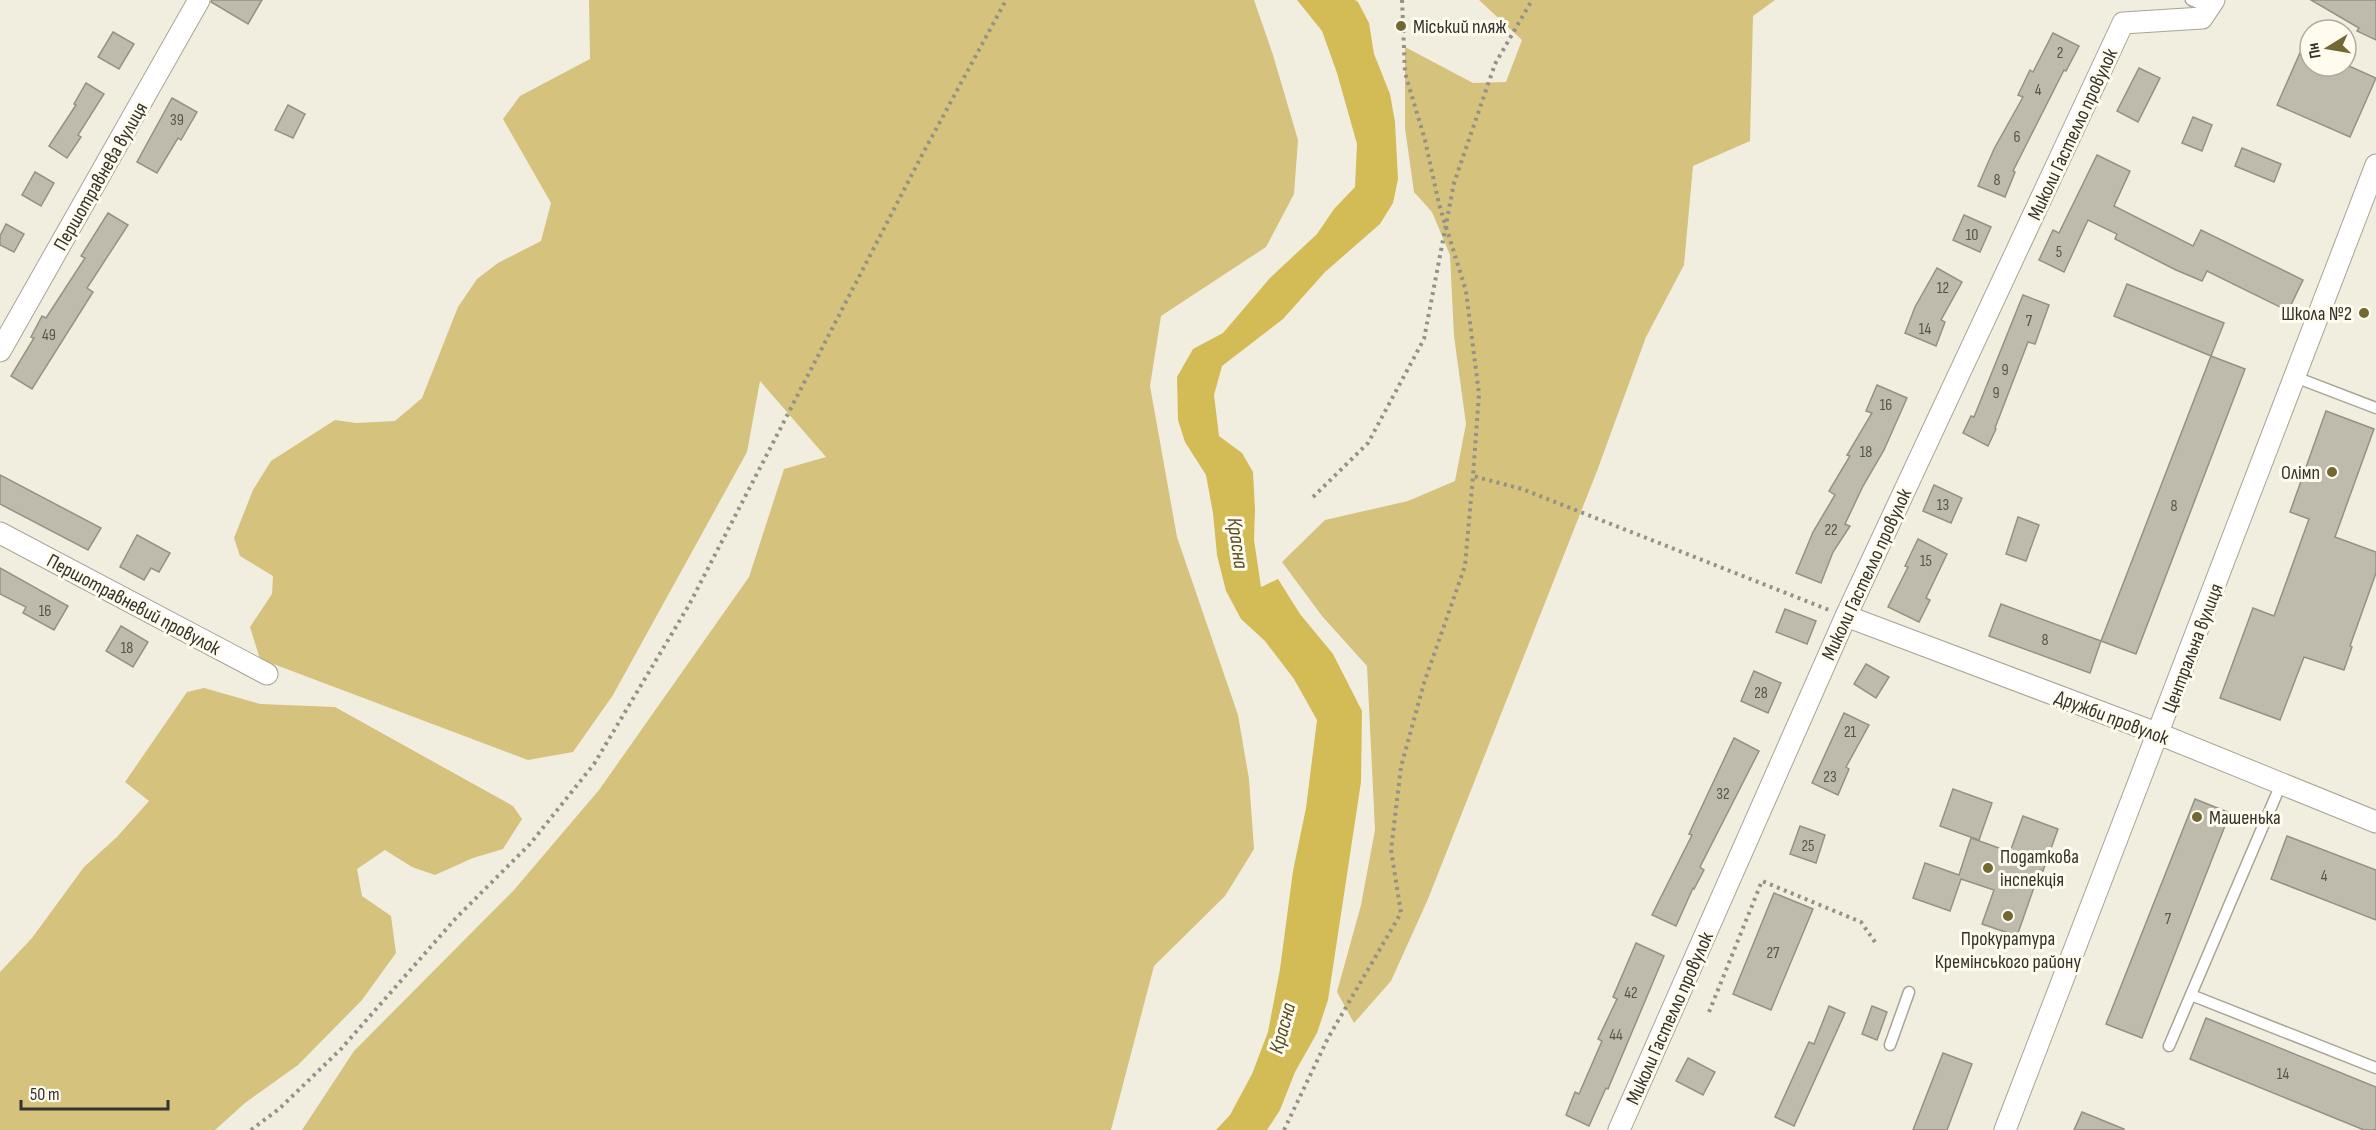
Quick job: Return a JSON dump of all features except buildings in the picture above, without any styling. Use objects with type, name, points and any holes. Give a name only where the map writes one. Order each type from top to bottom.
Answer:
[{"type":"street","name":"Першотравнева вулиця","points":[[0,351],[200,0]]},
{"type":"street","name":"Миколи Гастелло провулок","points":[[1620,1130],[1846,616],[2123,23],[2202,18],[2205,3]]},
{"type":"street","name":"Центральна вулиця","points":[[2005,1130],[2376,165]]},
{"type":"street","name":"Першотравневий провулок","points":[[0,533],[267,674]]},
{"type":"street","name":"Дружби провулок","points":[[1846,616],[2159,734],[2376,822]]},
{"type":"lane","points":[[2295,377],[2376,408]]},
{"type":"lane","points":[[2169,1046],[2282,784]]},
{"type":"lane","points":[[1890,1045],[1909,992]]},
{"type":"lane","points":[[2191,994],[2376,1068]]},
{"type":"path","points":[[252,1130],[279,1109],[341,1050],[456,918],[530,844],[594,764],[688,605],[922,155],[1006,0]]},
{"type":"path","points":[[1284,1130],[1328,1038],[1401,913],[1391,850],[1401,767],[1424,683],[1465,566],[1479,394],[1466,291],[1439,204],[1425,140],[1405,73],[1402,0]]},
{"type":"path","points":[[1313,497],[1368,443],[1424,339],[1454,183],[1495,64],[1532,0]]},
{"type":"path","points":[[1473,476],[1522,489],[1846,616]]},
{"type":"path","points":[[1709,1012],[1762,881],[1862,922],[1875,942]]},
{"type":"shaded area","points":[[589,0],[1254,0],[1298,140],[1294,194],[1266,247],[1161,316],[1150,386],[1177,537],[1238,715],[1249,779],[1254,849],[1225,896],[1154,966],[1111,1130],[302,1130],[354,1051],[514,890],[599,790],[749,577],[784,469],[826,457],[760,381],[747,452],[613,695],[573,752],[528,760],[260,659],[250,627],[272,594],[273,576],[240,556],[234,538],[253,490],[271,461],[335,420],[356,423],[395,421],[422,398],[458,307],[477,279],[498,263],[541,241],[551,203],[503,119],[520,96],[590,59]]},
{"type":"shaded area","points":[[1479,0],[1775,0],[1753,16],[1750,141],[1693,166],[1684,265],[1646,337],[1597,471],[1428,899],[1391,981],[1354,1023],[1337,992],[1361,905],[1375,830],[1367,666],[1322,616],[1282,562],[1325,520],[1408,501],[1455,481],[1466,424],[1454,336],[1450,255],[1432,212],[1414,192],[1405,128],[1405,47],[1473,83],[1506,82],[1522,40]]},
{"type":"shaded area","points":[[204,688],[260,704],[335,707],[513,806],[522,819],[503,849],[473,858],[435,875],[412,867],[385,850],[357,869],[362,896],[391,916],[396,953],[362,1000],[298,1065],[245,1103],[215,1130],[0,1130],[0,972],[32,938],[84,867],[117,837],[149,801],[125,782],[187,692]]},
{"type":"water","name":"Красна","points":[[1297,0],[1355,0],[1369,23],[1374,54],[1390,94],[1395,122],[1398,179],[1393,203],[1380,224],[1325,272],[1283,319],[1222,366],[1214,395],[1219,436],[1242,453],[1253,472],[1254,540],[1261,587],[1278,579],[1300,614],[1333,654],[1362,711],[1361,782],[1328,1000],[1317,1033],[1295,1072],[1280,1110],[1267,1130],[1216,1130],[1230,1115],[1252,1074],[1268,1032],[1280,969],[1293,871],[1306,808],[1317,720],[1294,679],[1265,641],[1241,619],[1226,591],[1217,555],[1206,475],[1185,442],[1178,420],[1177,377],[1193,349],[1223,333],[1270,278],[1317,234],[1334,209],[1355,187],[1357,144],[1337,73],[1322,31]]},
{"type":"place","name":"Міський пляж","points":[[1401,26]]},
{"type":"place","name":"Школа №2","points":[[2364,313]]},
{"type":"place","name":"Олімп","points":[[2332,472]]},
{"type":"place","name":"Машенька","points":[[2197,817]]},
{"type":"place","name":"Податкова інспекція","points":[[1988,868]]},
{"type":"place","name":"Прокуратура Кремінського району","points":[[2008,916]]}]
